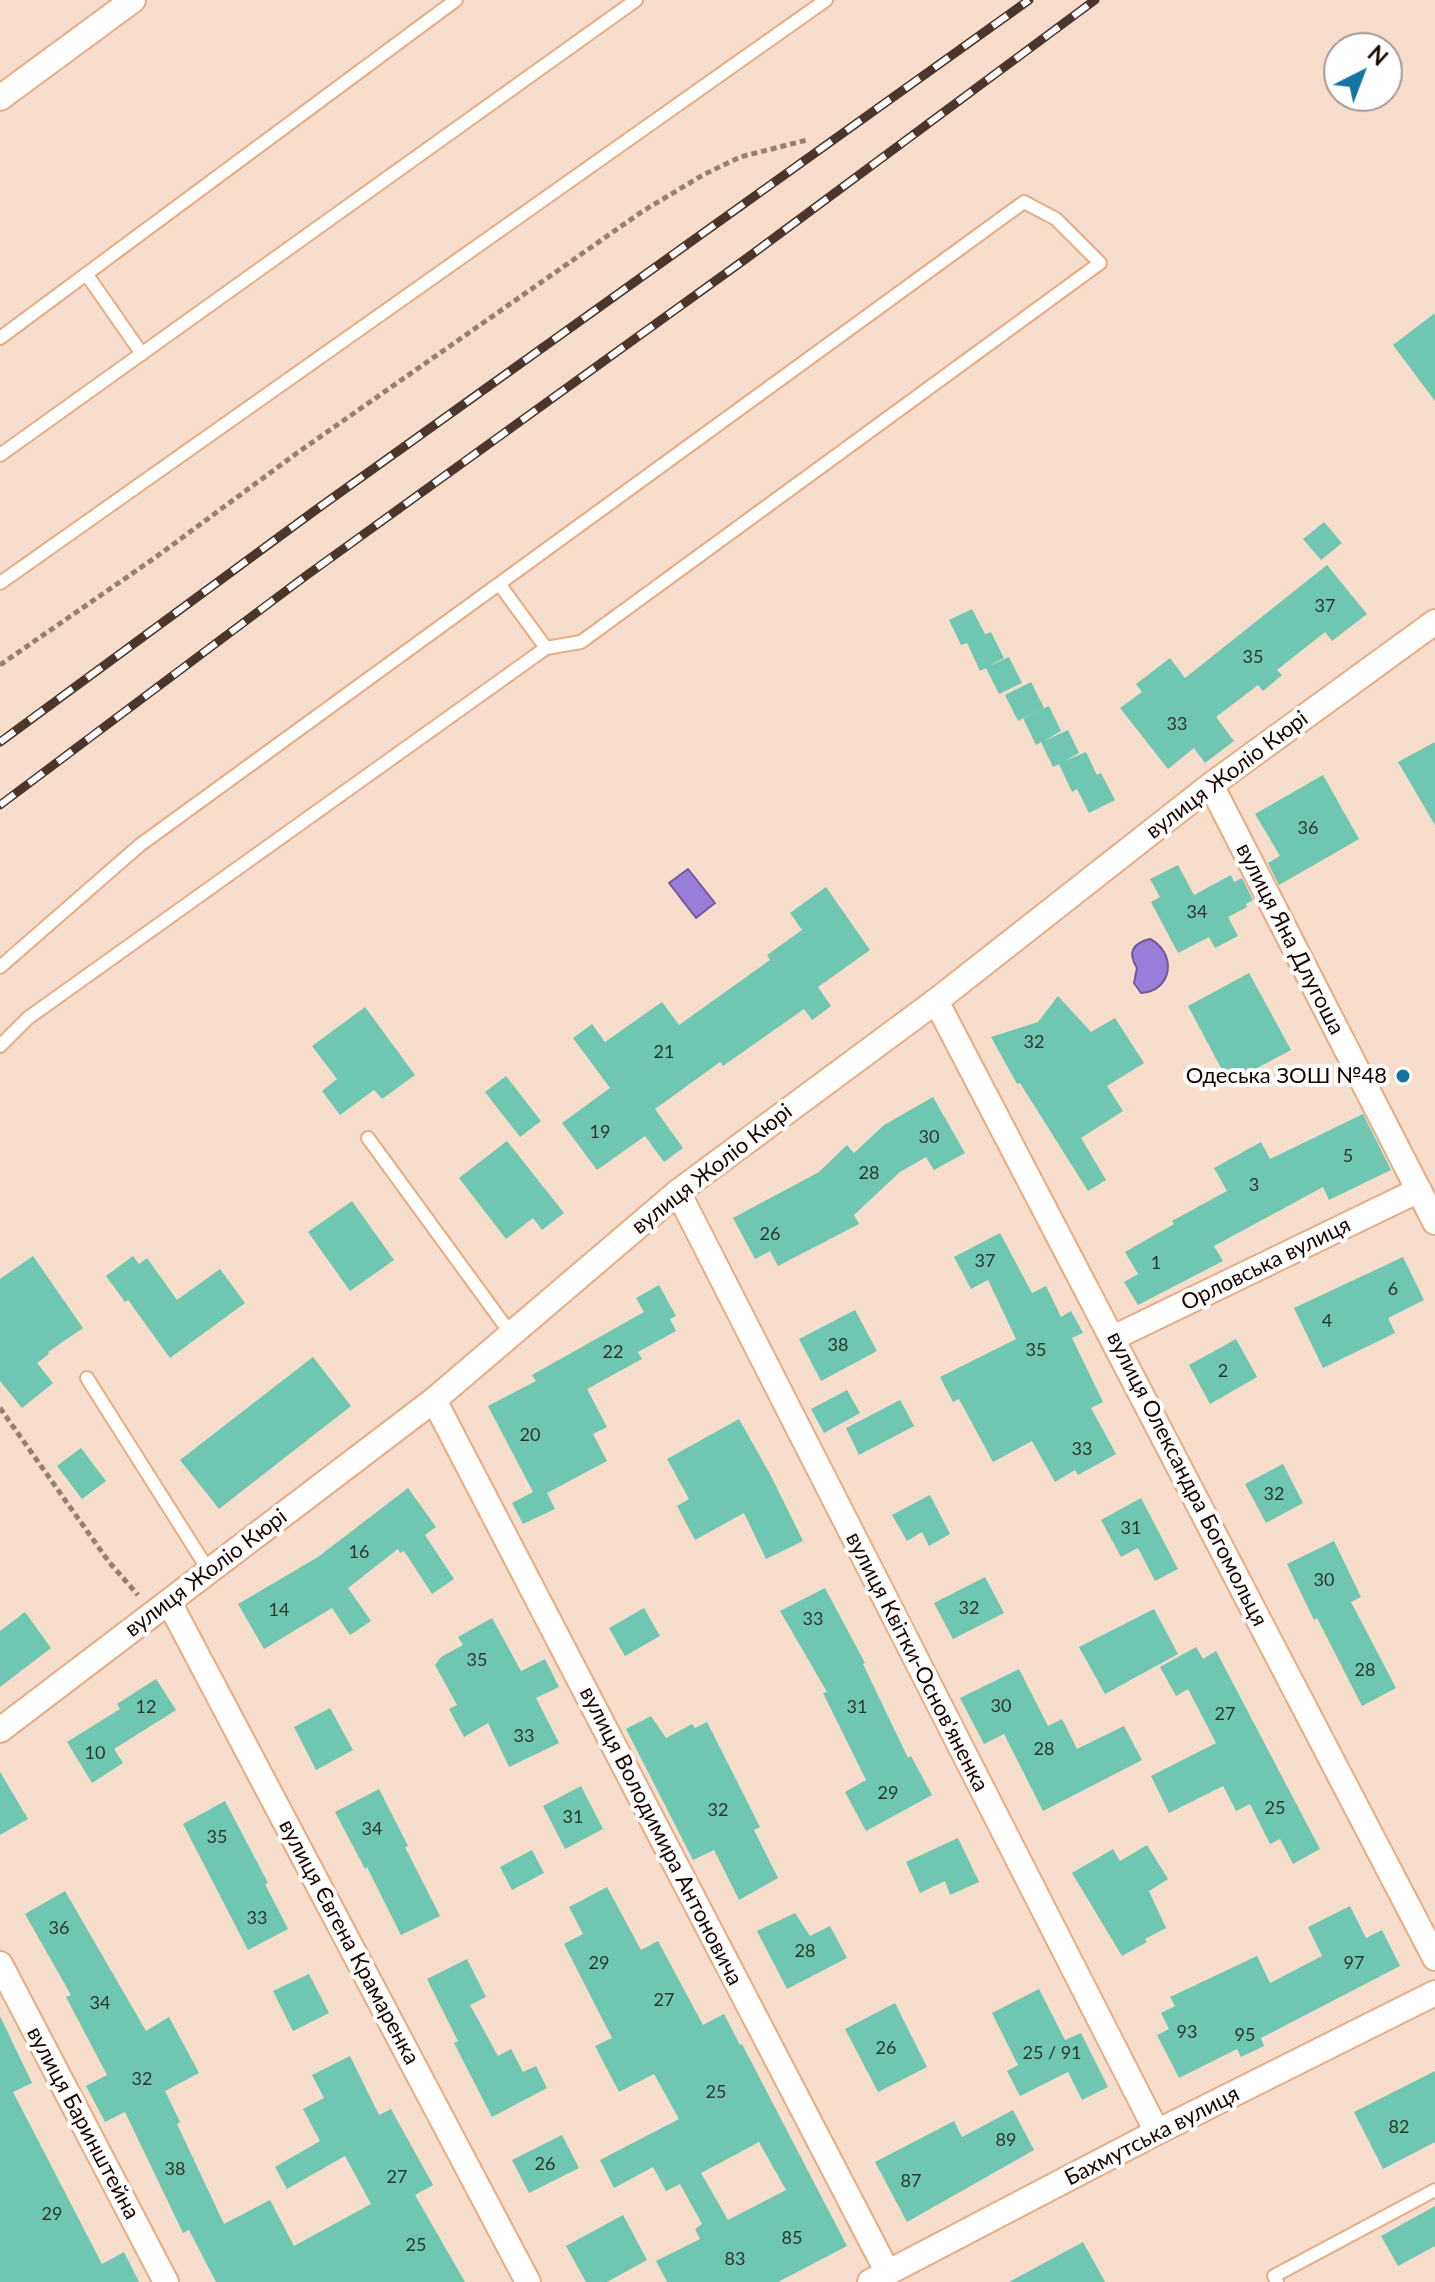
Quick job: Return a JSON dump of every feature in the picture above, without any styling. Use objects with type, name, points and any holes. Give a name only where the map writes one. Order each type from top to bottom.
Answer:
[{"type":"street","points":[[0,98],[133,0]]},
{"type":"street","name":"вулиця Жоліо Кюрі","points":[[0,1730],[434,1400],[678,1192],[936,1001],[1211,785],[1435,622]]},
{"type":"street","name":"вулиця Яна Длугоша","points":[[1211,785],[1435,1222]]},
{"type":"street","name":"вулиця Олександра Богомольця","points":[[936,1001],[1435,1958]]},
{"type":"street","name":"Орловська вулиця","points":[[1113,1338],[1419,1190]]},
{"type":"street","name":"вулиця Квітки-Основ'яненка","points":[[678,1192],[1157,2132]]},
{"type":"street","name":"вулиця Володимира Антоновича","points":[[434,1400],[879,2277]]},
{"type":"street","name":"вулиця Євгена Крамаренка","points":[[169,1602],[528,2282]]},
{"type":"street","name":"вулиця Баринштейна","points":[[0,1964],[166,2282]]},
{"type":"street","name":"Бахмутська вулиця","points":[[879,2277],[1157,2132],[1435,1993]]},
{"type":"lane","points":[[0,338],[456,0]]},
{"type":"lane","points":[[0,455],[636,0]]},
{"type":"lane","points":[[0,583],[826,0]]},
{"type":"lane","points":[[0,967],[140,845],[1024,202],[1056,219],[1100,263],[581,642],[546,648],[28,1018],[0,1046]]},
{"type":"lane","points":[[87,275],[142,354]]},
{"type":"lane","points":[[500,585],[546,648]]},
{"type":"lane","points":[[368,1138],[511,1334]]},
{"type":"lane","points":[[87,1378],[209,1571]]},
{"type":"lane","points":[[1277,2282],[1274,2276],[1435,2190]]},
{"type":"path","points":[[0,665],[643,211],[740,157],[807,140]]},
{"type":"path","points":[[0,1408],[109,1562],[142,1599],[169,1602]]},
{"type":"shaded area","points":[[688,869],[715,903],[696,918],[669,883]]},
{"type":"shaded area","points":[[1150,939],[1164,953],[1168,970],[1160,986],[1141,993],[1134,983],[1137,968],[1132,953],[1139,943]]},
{"type":"building","points":[[1435,313],[1435,401],[1393,345]]},
{"type":"building","points":[[1324,522],[1342,543],[1321,560],[1303,539]]},
{"type":"building","points":[[1327,565],[1367,614],[1332,641],[1325,632],[1277,670],[1282,675],[1263,691],[1258,685],[1216,717],[1234,741],[1205,763],[1194,748],[1168,769],[1120,708],[1142,692],[1136,684],[1170,658],[1185,678]]},
{"type":"building","points":[[972,609],[985,634],[991,632],[1004,658],[987,667],[1009,657],[1022,683],[999,694],[986,668],[980,671],[967,643],[961,645],[949,620]]},
{"type":"building","points":[[1031,682],[1044,708],[1018,721],[1005,695]]},
{"type":"building","points":[[1049,706],[1061,731],[1044,741],[1068,730],[1079,753],[1065,761],[1086,752],[1097,775],[1101,773],[1115,800],[1089,813],[1077,789],[1072,792],[1059,764],[1053,767],[1041,742],[1036,745],[1023,718]]},
{"type":"building","points":[[1435,742],[1435,825],[1398,762]]},
{"type":"building","points":[[1323,775],[1359,839],[1279,885],[1268,863],[1280,856],[1255,814]]},
{"type":"building","points":[[1178,865],[1194,895],[1231,875],[1234,882],[1242,878],[1253,900],[1246,904],[1247,907],[1228,917],[1238,936],[1215,948],[1209,937],[1178,953],[1151,902],[1160,897],[1150,879]]},
{"type":"building","points":[[826,887],[870,950],[818,987],[831,1006],[812,1020],[804,1009],[723,1066],[720,1062],[655,1109],[683,1148],[664,1162],[645,1136],[597,1170],[562,1123],[610,1088],[573,1038],[592,1024],[605,1042],[662,1002],[679,1025],[770,960],[767,955],[802,930],[790,913]]},
{"type":"building","points":[[1249,973],[1291,1050],[1229,1083],[1188,1006]]},
{"type":"building","points":[[1058,996],[1091,1032],[1115,1018],[1144,1063],[1107,1086],[1123,1111],[1081,1138],[1106,1180],[1088,1191],[1020,1083],[1017,1084],[991,1037],[1038,1022]]},
{"type":"building","points":[[365,1007],[415,1075],[382,1099],[374,1090],[340,1115],[322,1091],[337,1079],[312,1046]]},
{"type":"building","points":[[506,1076],[541,1121],[520,1137],[485,1092]]},
{"type":"building","points":[[933,1097],[965,1153],[934,1170],[926,1157],[900,1172],[854,1215],[859,1224],[778,1266],[770,1251],[755,1259],[733,1218],[819,1172],[847,1145],[854,1153],[884,1125]]},
{"type":"building","points":[[1363,1114],[1391,1170],[1329,1200],[1323,1187],[1214,1246],[1223,1261],[1138,1305],[1124,1282],[1138,1274],[1125,1252],[1174,1224],[1172,1221],[1227,1191],[1214,1168],[1261,1142],[1270,1159]]},
{"type":"building","points":[[507,1141],[564,1213],[542,1230],[533,1218],[506,1239],[459,1178]]},
{"type":"building","points":[[352,1201],[394,1260],[350,1291],[308,1232]]},
{"type":"building","points":[[1000,1233],[1032,1293],[1046,1286],[1061,1317],[1071,1311],[1083,1333],[1072,1338],[1103,1402],[1091,1408],[1116,1454],[1078,1475],[1075,1470],[1055,1482],[1032,1441],[993,1462],[959,1399],[953,1402],[940,1377],[1016,1339],[988,1280],[971,1289],[954,1257]]},
{"type":"building","points":[[33,1256],[83,1328],[37,1363],[53,1383],[22,1408],[0,1381],[0,1279]]},
{"type":"building","points":[[133,1256],[139,1264],[147,1258],[177,1300],[220,1269],[245,1303],[170,1358],[128,1300],[125,1302],[106,1276]]},
{"type":"building","points":[[1403,1257],[1424,1300],[1388,1318],[1395,1333],[1323,1368],[1294,1308]]},
{"type":"building","points":[[659,1285],[676,1316],[670,1319],[676,1331],[638,1352],[642,1359],[587,1389],[607,1427],[593,1434],[607,1461],[547,1493],[555,1509],[523,1524],[512,1503],[533,1492],[488,1406],[536,1381],[532,1375],[644,1312],[636,1298]]},
{"type":"building","points":[[855,1310],[877,1351],[821,1381],[799,1339]]},
{"type":"building","points":[[1236,1339],[1257,1377],[1210,1404],[1189,1365]]},
{"type":"building","points":[[313,1357],[351,1406],[219,1509],[180,1460]]},
{"type":"building","points":[[847,1390],[860,1413],[824,1433],[811,1409]]},
{"type":"building","points":[[900,1400],[914,1426],[859,1455],[846,1428]]},
{"type":"building","points":[[739,1419],[803,1541],[766,1559],[744,1513],[695,1540],[677,1506],[689,1499],[667,1459]]},
{"type":"building","points":[[81,1448],[106,1481],[82,1499],[57,1466]]},
{"type":"building","points":[[1283,1464],[1303,1503],[1266,1523],[1245,1484]]},
{"type":"building","points":[[408,1488],[436,1527],[425,1535],[454,1579],[432,1594],[404,1551],[400,1553],[398,1549],[348,1588],[371,1621],[350,1635],[332,1608],[264,1649],[238,1604],[318,1557]]},
{"type":"building","points":[[930,1495],[950,1534],[929,1546],[922,1532],[907,1541],[892,1515]]},
{"type":"building","points":[[1141,1498],[1178,1569],[1155,1581],[1138,1548],[1121,1557],[1101,1520]]},
{"type":"building","points":[[1334,1541],[1361,1597],[1351,1602],[1396,1688],[1362,1706],[1287,1564]]},
{"type":"building","points":[[985,1577],[1004,1613],[953,1639],[934,1603]]},
{"type":"building","points":[[825,1588],[865,1663],[908,1758],[911,1756],[932,1795],[866,1831],[845,1792],[866,1780],[823,1693],[827,1692],[780,1611]]},
{"type":"building","points":[[644,1608],[660,1636],[625,1656],[609,1628]]},
{"type":"building","points":[[1154,1609],[1178,1654],[1105,1694],[1079,1647]]},
{"type":"building","points":[[25,1612],[51,1648],[0,1687],[0,1631]]},
{"type":"building","points":[[492,1618],[521,1671],[545,1659],[559,1687],[536,1698],[559,1743],[509,1767],[488,1723],[464,1737],[449,1709],[457,1705],[435,1665],[441,1657],[463,1645],[458,1637]]},
{"type":"building","points":[[1196,1647],[1203,1659],[1216,1651],[1320,1849],[1293,1864],[1280,1839],[1270,1844],[1250,1804],[1236,1811],[1223,1786],[1169,1813],[1151,1776],[1216,1743],[1188,1689],[1176,1696],[1160,1667]]},
{"type":"building","points":[[1019,1669],[1048,1726],[1062,1719],[1077,1749],[1124,1726],[1142,1760],[1043,1811],[1004,1734],[984,1744],[960,1698]]},
{"type":"building","points":[[156,1679],[176,1710],[114,1749],[123,1763],[92,1783],[67,1742],[120,1709],[117,1704]]},
{"type":"building","points":[[330,1708],[353,1750],[316,1770],[294,1727]]},
{"type":"building","points":[[651,1716],[666,1738],[692,1724],[695,1728],[707,1722],[760,1827],[754,1830],[778,1878],[739,1900],[714,1850],[693,1860],[626,1729]]},
{"type":"building","points":[[0,1772],[28,1819],[0,1835]]},
{"type":"building","points":[[581,1786],[603,1829],[565,1849],[543,1806]]},
{"type":"building","points":[[379,1789],[440,1916],[401,1935],[335,1812]]},
{"type":"building","points":[[225,1801],[288,1929],[248,1950],[183,1824]]},
{"type":"building","points":[[958,1838],[979,1882],[950,1895],[945,1881],[920,1893],[906,1862]]},
{"type":"building","points":[[1147,1845],[1168,1879],[1149,1891],[1166,1928],[1122,1956],[1072,1873],[1113,1849],[1120,1861]]},
{"type":"building","points":[[532,1850],[544,1873],[512,1890],[500,1867]]},
{"type":"building","points":[[607,1887],[641,1950],[658,1941],[703,2025],[724,2014],[847,2246],[778,2282],[667,2282],[656,2261],[700,2239],[695,2229],[702,2224],[680,2184],[666,2191],[653,2167],[614,2188],[600,2160],[679,2119],[654,2074],[619,2092],[595,2046],[612,2038],[564,1944],[583,1934],[569,1907]],"holes":[[[759,2142],[786,2190],[728,2220],[701,2173]]]},
{"type":"building","points":[[65,1891],[146,2031],[169,2017],[199,2073],[165,2091],[180,2122],[177,2124],[224,2224],[270,2200],[294,2246],[371,2204],[345,2156],[287,2189],[275,2167],[320,2141],[303,2109],[324,2098],[312,2075],[350,2056],[379,2115],[391,2109],[433,2185],[415,2195],[465,2282],[216,2282],[189,2230],[183,2233],[125,2112],[105,2122],[86,2086],[107,2075],[66,1997],[71,1995],[25,1914]]},
{"type":"building","points":[[1350,1906],[1366,1938],[1382,1930],[1400,1966],[1261,2038],[1264,2046],[1241,2057],[1237,2049],[1179,2078],[1157,2035],[1169,2029],[1161,2013],[1175,2006],[1170,1997],[1257,1956],[1270,1983],[1322,1956],[1308,1927]]},
{"type":"building","points":[[795,1913],[810,1936],[830,1926],[847,1958],[787,1989],[757,1931]]},
{"type":"building","points":[[467,1959],[486,1997],[470,2005],[498,2056],[511,2049],[523,2072],[536,2066],[547,2088],[492,2117],[454,2043],[458,2041],[427,1979]]},
{"type":"building","points":[[309,1974],[329,2013],[293,2031],[273,1991]]},
{"type":"building","points":[[1039,1989],[1065,2040],[1081,2033],[1108,2087],[1082,2100],[1068,2072],[1020,2096],[1007,2071],[1018,2065],[992,2013]]},
{"type":"building","points":[[895,2003],[927,2067],[878,2092],[845,2029]]},
{"type":"building","points":[[0,2016],[32,2083],[13,2092],[102,2264],[124,2252],[139,2282],[0,2282]]},
{"type":"building","points":[[1435,2071],[1435,2142],[1383,2169],[1354,2112]]},
{"type":"building","points":[[1013,2110],[1034,2150],[907,2222],[875,2162],[954,2121],[962,2137]]},
{"type":"building","points":[[562,2135],[579,2168],[529,2193],[512,2160]]},
{"type":"building","points":[[1435,2206],[1435,2246],[1398,2266],[1381,2236]]},
{"type":"building","points":[[623,2215],[647,2260],[607,2282],[586,2282],[566,2246]]},
{"type":"building","points":[[1083,2242],[1105,2282],[1009,2282]]},
{"type":"railway","points":[[0,742],[317,509],[1029,0]]},
{"type":"railway","points":[[0,805],[307,575],[747,258],[1095,0]]},
{"type":"place","name":"Одеська ЗОШ №48","points":[[1403,1076]]}]
